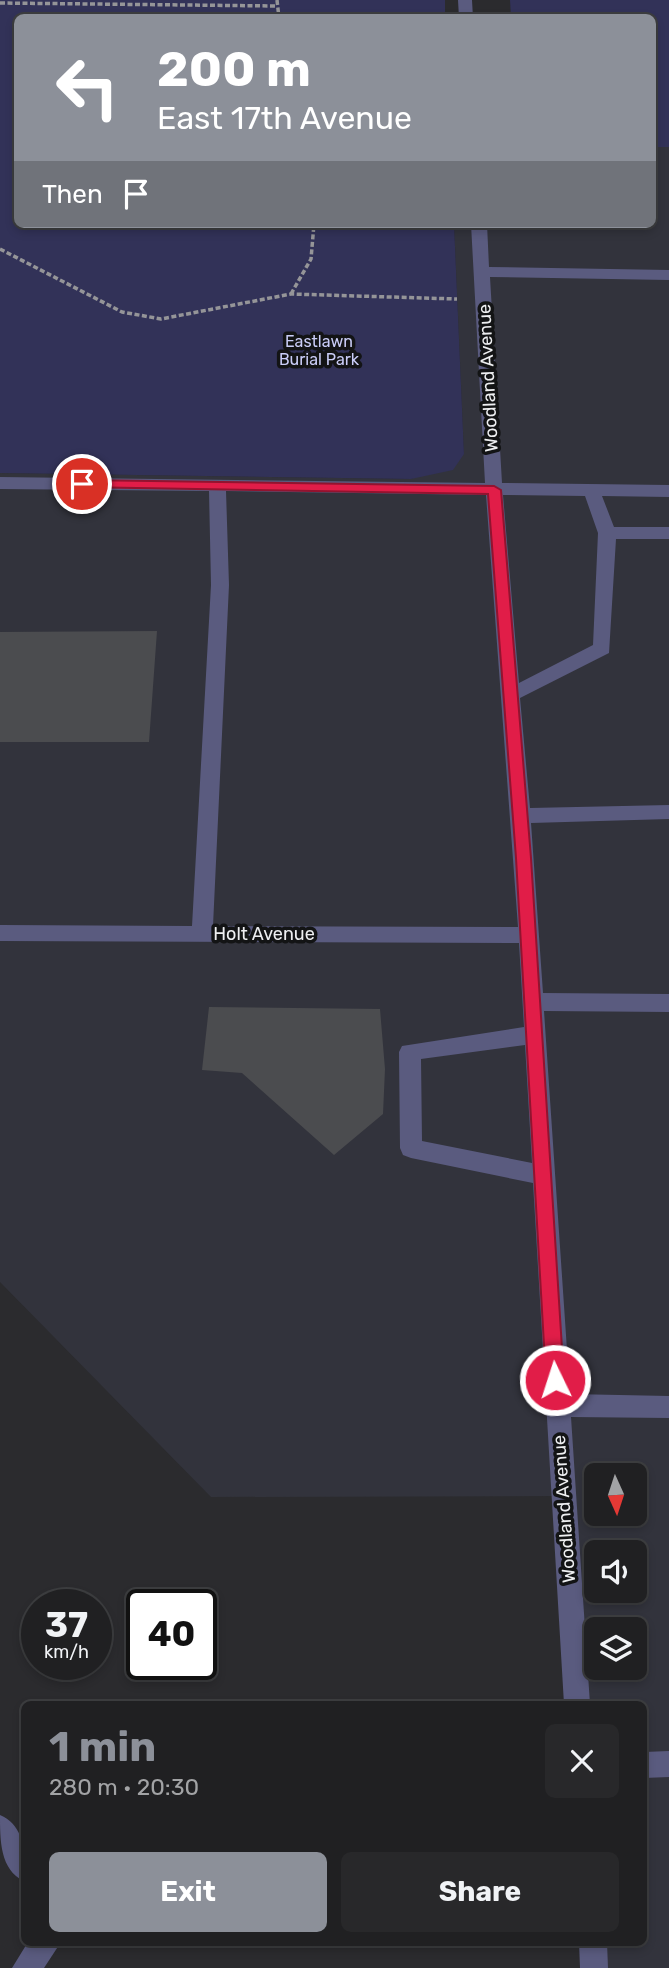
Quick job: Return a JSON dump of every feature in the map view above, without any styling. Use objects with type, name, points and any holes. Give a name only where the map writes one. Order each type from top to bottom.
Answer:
[{"type":"street","name":"Woodland Avenue","points":[[479,228],[494,490],[520,816],[577,1701]]},
{"type":"street","points":[[482,272],[669,275]]},
{"type":"street","points":[[0,483],[669,491]]},
{"type":"street","points":[[202,934],[220,586],[217,486]]},
{"type":"street","points":[[511,695],[602,648],[607,533],[593,491]]},
{"type":"street","points":[[607,533],[669,533]]},
{"type":"street","points":[[520,816],[669,812]]},
{"type":"street","name":"Holt Avenue","points":[[0,933],[528,935]]},
{"type":"street","points":[[532,1002],[669,1003]]},
{"type":"street","points":[[533,1035],[410,1052],[411,1148],[542,1175]]},
{"type":"street","points":[[557,1405],[669,1407]]},
{"type":"street","points":[[647,1765],[669,1764]]},
{"type":"street","points":[[0,1829],[21,1862]]},
{"type":"street","points":[[26,1968],[44,1946]]},
{"type":"street","points":[[593,1946],[594,1968]]},
{"type":"path","points":[[277,0],[278,14]]},
{"type":"path","points":[[0,3],[277,6]]},
{"type":"path","points":[[291,294],[311,259],[314,228]]},
{"type":"path","points":[[0,249],[15,254],[121,312],[161,318],[291,294],[483,300]]},
{"type":"shaded area","points":[[656,147],[669,147],[669,1968],[593,1968],[591,1946],[647,1946],[647,1701],[576,1701],[562,1496],[211,1497],[0,1282],[0,473],[411,479],[464,454],[454,228],[656,228]]},
{"type":"green space","name":"Eastlawn Burial Park","points":[[0,0],[445,0],[445,14],[14,14],[14,228],[454,228],[464,454],[453,470],[411,479],[0,473]]},
{"type":"green space","points":[[510,0],[669,0],[669,147],[656,147],[656,14],[511,14]]},
{"type":"building","points":[[157,631],[149,742],[0,742],[0,632]]},
{"type":"building","points":[[209,1007],[380,1009],[385,1069],[383,1114],[334,1155],[242,1073],[202,1070]]},
{"type":"route","points":[[82,484],[494,490],[524,858],[555,1380]]}]
